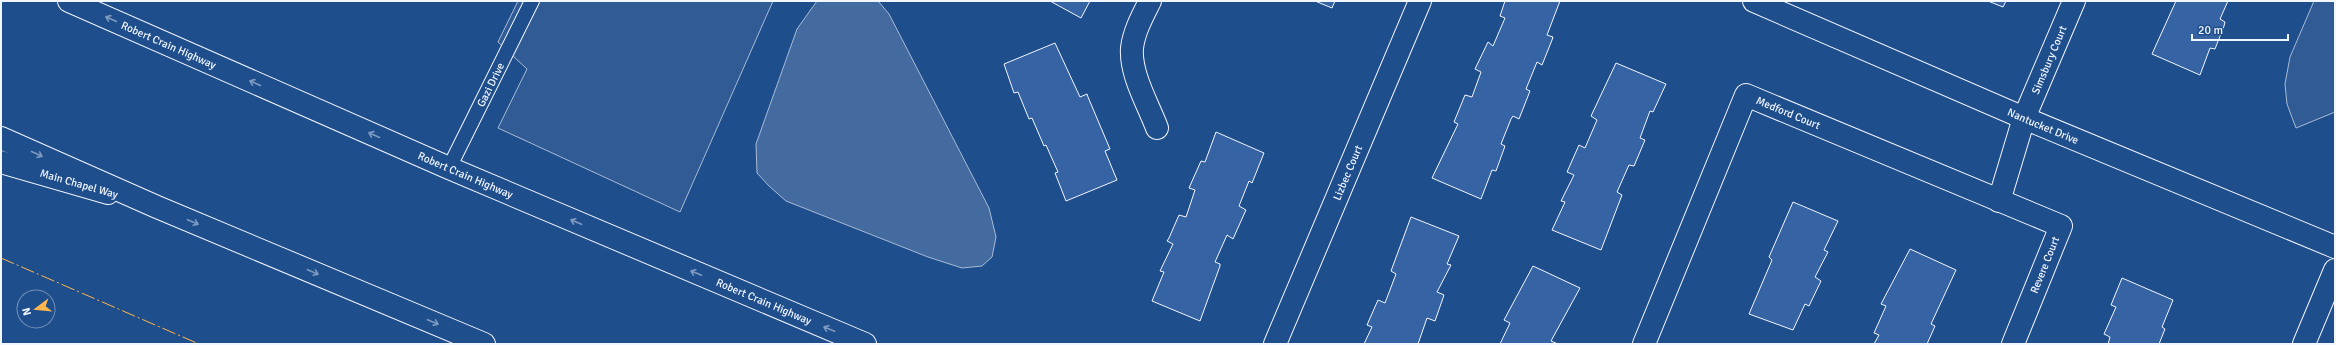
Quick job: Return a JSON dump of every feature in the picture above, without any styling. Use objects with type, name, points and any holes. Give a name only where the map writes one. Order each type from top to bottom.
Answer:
[{"type":"main road","name":"Robert Crain Highway","points":[[69,1],[449,168],[864,344]]},
{"type":"main road","points":[[1150,1],[1138,25],[1132,47],[1134,66],[1157,128]]},
{"type":"main road","name":"Lizbec Court","points":[[1275,344],[1420,1]]},
{"type":"main road","name":"Nantucket Drive","points":[[1754,1],[2024,118],[2335,247]]},
{"type":"main road","name":"Simsbury Court","points":[[2024,118],[2074,1]]},
{"type":"main road","name":"Medford Court","points":[[1644,344],[1746,95],[1999,201]]},
{"type":"main road","points":[[1999,201],[2024,118]]},
{"type":"main road","points":[[1,138],[157,207],[477,341]]},
{"type":"main road","name":"Main Chapel Way","points":[[1,162],[157,207]]},
{"type":"main road","name":"Revere Court","points":[[1999,201],[2061,226],[2013,344]]},
{"type":"main road","points":[[2304,344],[2335,270]]},
{"type":"lane","name":"Gazi Drive","points":[[449,168],[532,1]]},
{"type":"shaded area","points":[[518,1],[773,1],[680,212],[498,128],[527,69],[498,42]]},
{"type":"shaded area","points":[[817,1],[878,1],[889,14],[989,208],[996,237],[992,257],[982,266],[962,268],[928,257],[786,201],[757,173],[756,144],[797,29]]},
{"type":"shaded area","points":[[2314,1],[2335,1],[2335,112],[2296,128],[2287,104],[2285,84],[2290,57]]},
{"type":"building","points":[[1050,1],[1090,1],[1081,18]]},
{"type":"building","points":[[1315,1],[1335,1],[1332,8]]},
{"type":"building","points":[[1505,1],[1560,1],[1547,35],[1553,37],[1552,40],[1542,65],[1537,62],[1526,89],[1530,91],[1519,119],[1513,116],[1511,119],[1501,144],[1505,146],[1496,171],[1492,170],[1481,199],[1432,178],[1458,124],[1454,122],[1465,95],[1472,97],[1481,72],[1475,69],[1488,42],[1493,46],[1505,18],[1500,16]]},
{"type":"building","points":[[1988,1],[2006,1],[2003,7]]},
{"type":"building","points":[[2176,1],[2228,1],[2220,19],[2225,22],[2224,26],[2215,49],[2210,48],[2200,75],[2152,54]]},
{"type":"building","points":[[1055,43],[1080,97],[1087,94],[1110,149],[1105,151],[1117,180],[1066,201],[1055,173],[1058,172],[1046,145],[1044,146],[1032,118],[1029,119],[1018,92],[1014,93],[1004,64]]},
{"type":"building","points":[[1616,63],[1666,84],[1653,112],[1650,111],[1640,138],[1645,140],[1634,166],[1629,165],[1617,192],[1622,195],[1601,250],[1552,230],[1565,202],[1561,201],[1574,175],[1567,172],[1579,145],[1585,148],[1597,120],[1591,116]]},
{"type":"building","points":[[1216,132],[1264,153],[1252,183],[1249,181],[1239,206],[1246,210],[1233,239],[1227,235],[1215,262],[1220,264],[1220,266],[1200,321],[1152,301],[1164,272],[1160,271],[1173,244],[1167,241],[1179,215],[1186,217],[1195,190],[1189,188],[1201,161],[1205,162]]},
{"type":"building","points":[[1793,202],[1838,221],[1824,250],[1828,252],[1815,277],[1821,281],[1809,306],[1805,304],[1793,330],[1749,314],[1772,260],[1769,257]]},
{"type":"building","points":[[1411,217],[1459,236],[1447,264],[1451,265],[1437,292],[1444,295],[1435,321],[1427,318],[1418,344],[1364,344],[1372,327],[1367,325],[1378,300],[1385,303],[1396,274],[1391,271]]},
{"type":"building","points":[[1910,249],[1956,270],[1931,324],[1935,326],[1927,344],[1874,344],[1879,335],[1874,333],[1886,306],[1881,304]]},
{"type":"building","points":[[1533,266],[1580,288],[1551,341],[1558,344],[1500,344],[1510,323],[1504,320]]},
{"type":"building","points":[[2122,278],[2173,300],[2162,327],[2165,329],[2159,344],[2108,344],[2110,337],[2104,334],[2116,307],[2111,305]]},
{"type":"power","points":[[1,258],[199,344]]}]
